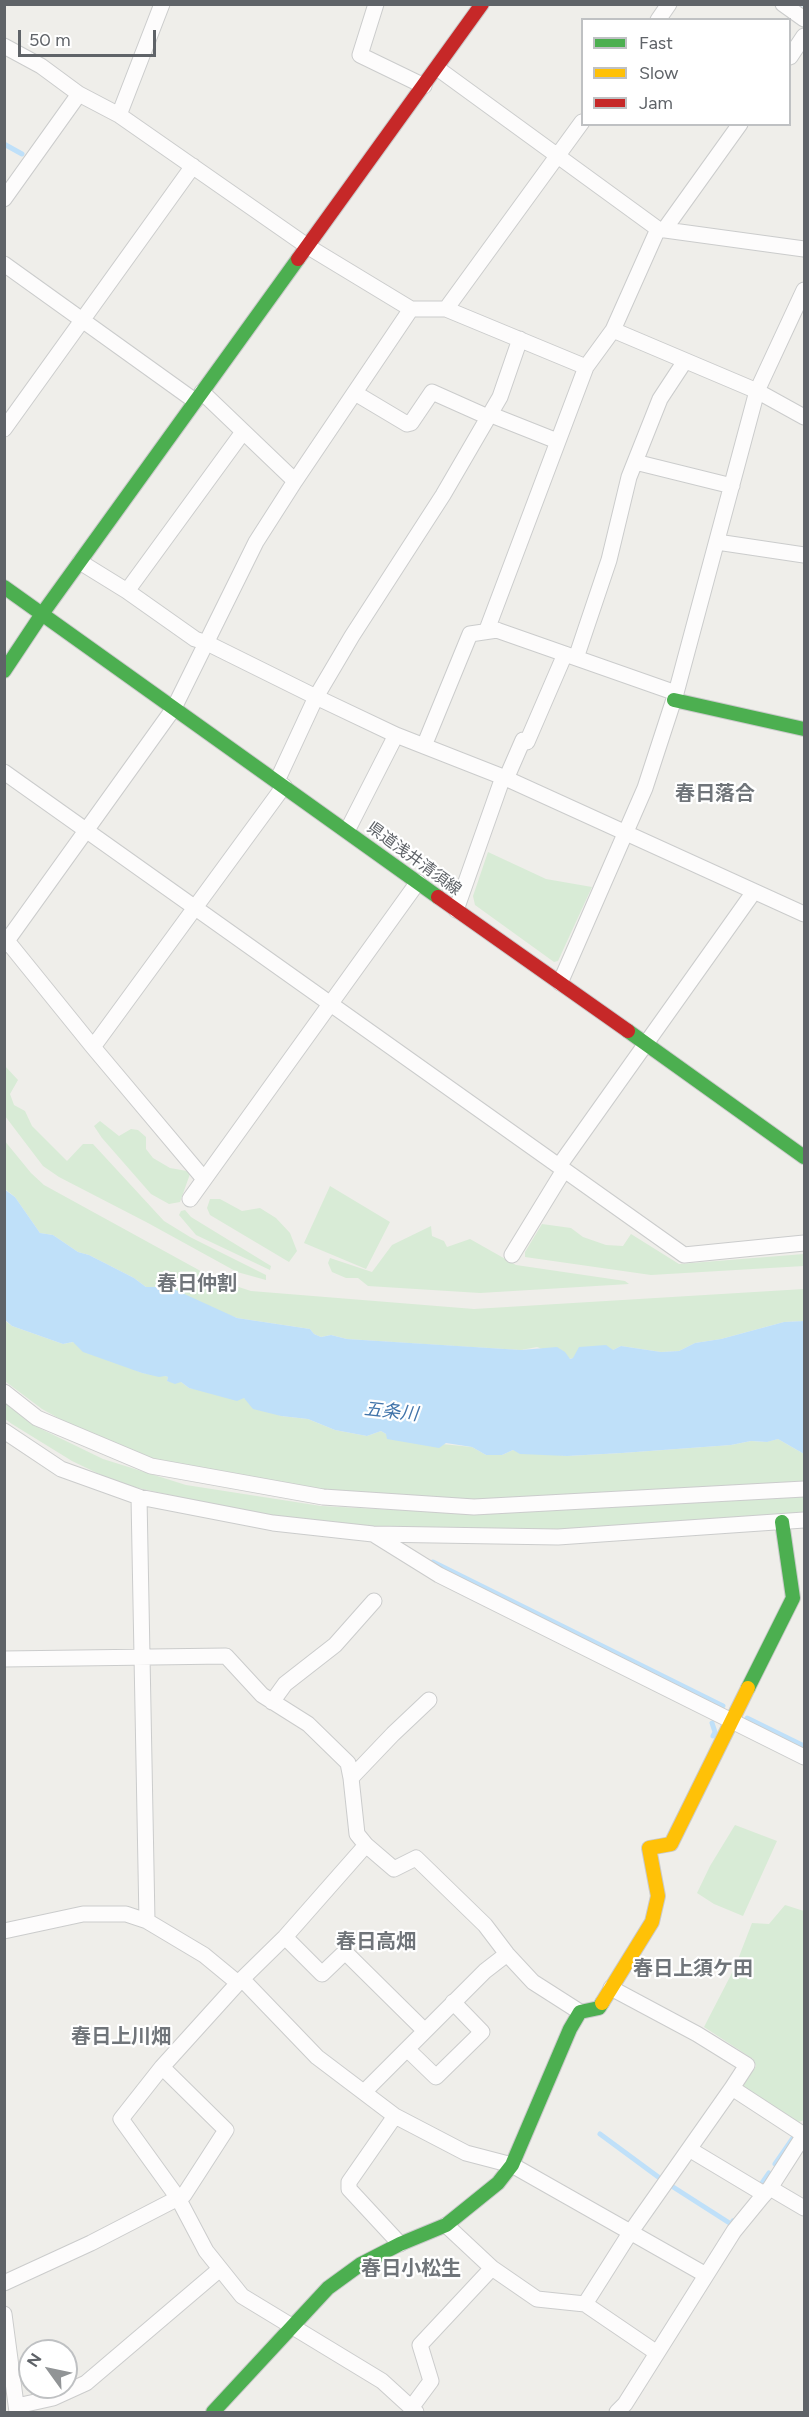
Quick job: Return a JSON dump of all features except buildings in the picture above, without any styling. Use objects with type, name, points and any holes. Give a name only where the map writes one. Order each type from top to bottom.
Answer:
[{"type":"street","points":[[119,115],[162,4]]},
{"type":"street","points":[[376,4],[360,55],[424,86]]},
{"type":"street","points":[[4,671],[42,614],[482,4]]},
{"type":"street","points":[[659,18],[669,4]]},
{"type":"street","points":[[783,4],[804,20]]},
{"type":"street","points":[[791,54],[804,36]]},
{"type":"street","points":[[4,46],[41,66],[79,94],[119,115],[307,246],[411,309],[446,309],[586,367]]},
{"type":"street","points":[[437,68],[661,229],[804,249]]},
{"type":"street","points":[[4,199],[79,94]]},
{"type":"street","points":[[446,309],[581,123]]},
{"type":"street","points":[[738,126],[661,229],[613,330],[586,367],[488,627],[675,697],[804,729]]},
{"type":"street","points":[[4,429],[193,166]]},
{"type":"street","points":[[4,264],[82,320],[199,396],[243,432],[295,481]]},
{"type":"street","points":[[560,983],[645,788],[675,697],[757,391],[804,290]]},
{"type":"street","points":[[204,1179],[6,944],[174,708],[240,572],[295,481],[411,309]]},
{"type":"street","points":[[613,330],[757,391],[804,417]]},
{"type":"street","points":[[93,1047],[195,908],[281,784],[316,698],[352,636],[443,495],[500,397],[520,339]]},
{"type":"street","points":[[456,910],[504,778],[523,740],[527,742],[570,656],[609,560],[629,477],[660,399],[685,361]]},
{"type":"street","points":[[355,393],[407,424],[411,423],[432,392],[557,441]]},
{"type":"street","points":[[127,591],[243,432]]},
{"type":"street","points":[[635,462],[732,486]]},
{"type":"street","points":[[717,542],[804,555]]},
{"type":"street","points":[[80,562],[127,591],[195,639],[316,698],[396,735],[504,778],[804,914]]},
{"type":"street","name":"県道浅井清須線","points":[[4,588],[804,1157]]},
{"type":"street","points":[[424,746],[470,634],[497,630]]},
{"type":"street","points":[[347,831],[396,735]]},
{"type":"street","points":[[4,772],[684,1256],[804,1243]]},
{"type":"street","points":[[190,1199],[417,882]]},
{"type":"street","points":[[512,1255],[562,1168],[753,892]]},
{"type":"street","points":[[4,1392],[37,1418],[151,1466],[323,1497],[474,1508],[804,1489]]},
{"type":"street","points":[[4,1431],[61,1469]]},
{"type":"street","points":[[4,1444],[61,1469],[139,1497],[273,1523],[373,1534],[558,1537],[804,1520]]},
{"type":"street","points":[[139,1497],[147,1921]]},
{"type":"street","points":[[213,2412],[328,2288],[361,2264],[399,2244],[446,2225],[482,2198],[512,2165],[570,2029],[580,2013],[598,2008],[652,1922],[658,1896],[649,1848],[671,1844],[732,1721],[799,1601],[782,1522]]},
{"type":"street","points":[[373,1534],[439,1575],[804,1757]]},
{"type":"street","points":[[272,1702],[285,1684],[335,1645],[374,1600]]},
{"type":"street","points":[[4,1659],[226,1656],[262,1695],[308,1724],[348,1762],[357,1834],[366,1845],[394,1869],[416,1858],[485,1925],[507,1954],[533,1982],[580,2013]]},
{"type":"street","points":[[351,1778],[429,1700]]},
{"type":"street","points":[[366,1845],[285,1937],[240,1981],[162,2067],[121,2119],[178,2198],[206,2251],[242,2296],[295,2326],[382,2381],[413,2410],[431,2381],[420,2345],[492,2268]]},
{"type":"street","points":[[4,1931],[83,1914],[126,1914],[147,1921],[204,1955],[240,1981],[316,2057],[395,2116],[466,2153],[512,2165],[706,2275]]},
{"type":"street","points":[[285,1937],[322,1974],[345,1952],[425,2031]]},
{"type":"street","points":[[364,2092],[485,1971],[507,1954]]},
{"type":"street","points":[[585,2304],[630,2233],[747,2065],[697,2034],[610,1988]]},
{"type":"street","points":[[407,2049],[436,2077],[482,2032],[453,2002]]},
{"type":"street","points":[[4,2283],[91,2243],[184,2195],[226,2130],[162,2067]]},
{"type":"street","points":[[617,2412],[734,2231],[767,2191],[804,2135],[732,2088]]},
{"type":"street","points":[[395,2116],[349,2182],[349,2189],[399,2244]]},
{"type":"street","points":[[689,2149],[804,2208]]},
{"type":"street","points":[[446,2225],[492,2268],[537,2299],[585,2304],[657,2353]]},
{"type":"street","points":[[4,2314],[17,2409],[53,2398],[86,2383],[220,2269]]},
{"type":"green space","points":[[488,852],[546,879],[592,887],[558,961],[554,962],[475,905],[473,896]]},
{"type":"green space","points":[[5,1066],[18,1080],[10,1094],[14,1105],[25,1111],[32,1126],[67,1161],[83,1144],[93,1144],[164,1221],[190,1237],[266,1275],[266,1280],[237,1272],[59,1177],[43,1166],[5,1116]]},
{"type":"green space","points":[[100,1121],[119,1136],[131,1129],[138,1130],[146,1137],[146,1149],[153,1158],[170,1168],[187,1171],[190,1174],[180,1202],[169,1204],[151,1194],[102,1138],[94,1126]]},
{"type":"green space","points":[[4,1140],[44,1185],[217,1280],[251,1291],[474,1309],[804,1289],[804,1321],[784,1322],[721,1339],[695,1343],[679,1351],[661,1352],[621,1346],[613,1350],[569,1359],[537,1347],[521,1350],[347,1339],[331,1335],[321,1337],[310,1329],[237,1318],[156,1288],[146,1287],[134,1278],[89,1255],[78,1252],[53,1235],[40,1233],[15,1197],[5,1189]]},
{"type":"green space","points":[[330,1186],[390,1222],[366,1269],[304,1243]]},
{"type":"green space","points":[[210,1199],[220,1199],[242,1211],[260,1208],[276,1218],[290,1233],[297,1251],[289,1262],[210,1215],[207,1208]]},
{"type":"green space","points":[[185,1210],[191,1217],[271,1266],[270,1270],[196,1235],[179,1215]]},
{"type":"green space","points":[[542,1224],[571,1228],[583,1237],[606,1245],[623,1246],[631,1234],[679,1264],[804,1254],[804,1266],[651,1275],[525,1257],[525,1252]]},
{"type":"green space","points":[[431,1226],[432,1236],[444,1241],[447,1247],[470,1239],[516,1265],[625,1281],[629,1284],[480,1293],[368,1286],[358,1278],[346,1278],[332,1272],[328,1263],[330,1258],[372,1272],[392,1245]]},
{"type":"green space","points":[[4,1320],[12,1326],[63,1344],[73,1342],[142,1373],[165,1376],[168,1377],[167,1381],[181,1382],[189,1388],[244,1398],[281,1416],[308,1419],[335,1430],[367,1436],[381,1431],[386,1434],[442,1444],[472,1447],[486,1455],[502,1455],[513,1450],[567,1456],[622,1453],[731,1445],[751,1441],[766,1442],[778,1439],[804,1454],[804,1481],[478,1500],[324,1490],[198,1470],[133,1454],[87,1434],[42,1409],[6,1382]]},
{"type":"green space","points":[[4,1402],[33,1425],[103,1459],[186,1485],[321,1506],[473,1514],[804,1495],[804,1513],[553,1530],[403,1528],[334,1524],[266,1516],[120,1484],[72,1461],[12,1424],[5,1419]]},
{"type":"green space","points":[[735,1825],[777,1841],[743,1916],[714,1904],[697,1893],[710,1866]]},
{"type":"green space","points":[[785,1905],[804,1911],[804,2120],[796,2123],[747,2093],[743,2085],[756,2066],[753,2059],[704,2027],[735,1967],[752,1923],[769,1924]]},
{"type":"water","name":"五条川","points":[[4,1189],[15,1197],[40,1233],[53,1235],[78,1252],[89,1255],[134,1278],[146,1287],[169,1287],[237,1318],[310,1329],[321,1337],[331,1335],[347,1339],[521,1350],[557,1347],[570,1359],[579,1347],[606,1345],[613,1350],[621,1346],[661,1352],[679,1351],[695,1343],[721,1339],[784,1322],[804,1321],[804,1454],[778,1439],[767,1442],[751,1441],[731,1445],[622,1453],[567,1456],[520,1454],[513,1450],[502,1455],[486,1455],[472,1447],[446,1443],[439,1448],[387,1439],[386,1434],[381,1431],[367,1436],[335,1430],[308,1419],[281,1416],[253,1409],[244,1398],[237,1401],[189,1388],[181,1382],[175,1384],[167,1381],[168,1377],[142,1373],[83,1352],[73,1342],[63,1344],[12,1326],[5,1320]]},
{"type":"waterway","points":[[798,4],[803,4]]},
{"type":"waterway","points":[[4,144],[22,154]]},
{"type":"waterway","points":[[433,1562],[723,1706]]},
{"type":"waterway","points":[[747,1718],[804,1746]]},
{"type":"waterway","points":[[712,1723],[715,1732],[713,1736]]},
{"type":"waterway","points":[[600,2134],[661,2179]]},
{"type":"waterway","points":[[775,2164],[793,2138]]},
{"type":"waterway","points":[[760,2186],[769,2173]]},
{"type":"waterway","points":[[670,2185],[731,2224],[733,2221]]},
{"type":"traffic: fast","points":[[4,671],[42,614],[298,259]]},
{"type":"traffic: fast","points":[[4,587],[438,897]]},
{"type":"traffic: fast","points":[[674,700],[804,729]]},
{"type":"traffic: fast","points":[[628,1031],[804,1157]]},
{"type":"traffic: fast","points":[[748,1688],[793,1598],[782,1522]]},
{"type":"traffic: fast","points":[[213,2412],[328,2288],[361,2264],[400,2244],[446,2225],[498,2183],[512,2165],[570,2029],[580,2012],[599,2008],[602,2003]]},
{"type":"traffic: slow","points":[[602,2003],[652,1922],[658,1896],[649,1848],[671,1844],[748,1688]]},
{"type":"traffic: jam","points":[[298,259],[482,4]]},
{"type":"traffic: jam","points":[[438,897],[628,1031]]},
{"type":"district","name":"春日落合","points":[[715,794]]},
{"type":"district","name":"春日仲割","points":[[197,1284]]},
{"type":"district","name":"春日高畑","points":[[376,1942]]},
{"type":"district","name":"春日上須ケ田","points":[[693,1969]]},
{"type":"district","name":"春日上川畑","points":[[121,2037]]},
{"type":"district","name":"春日小松生","points":[[411,2269]]}]
